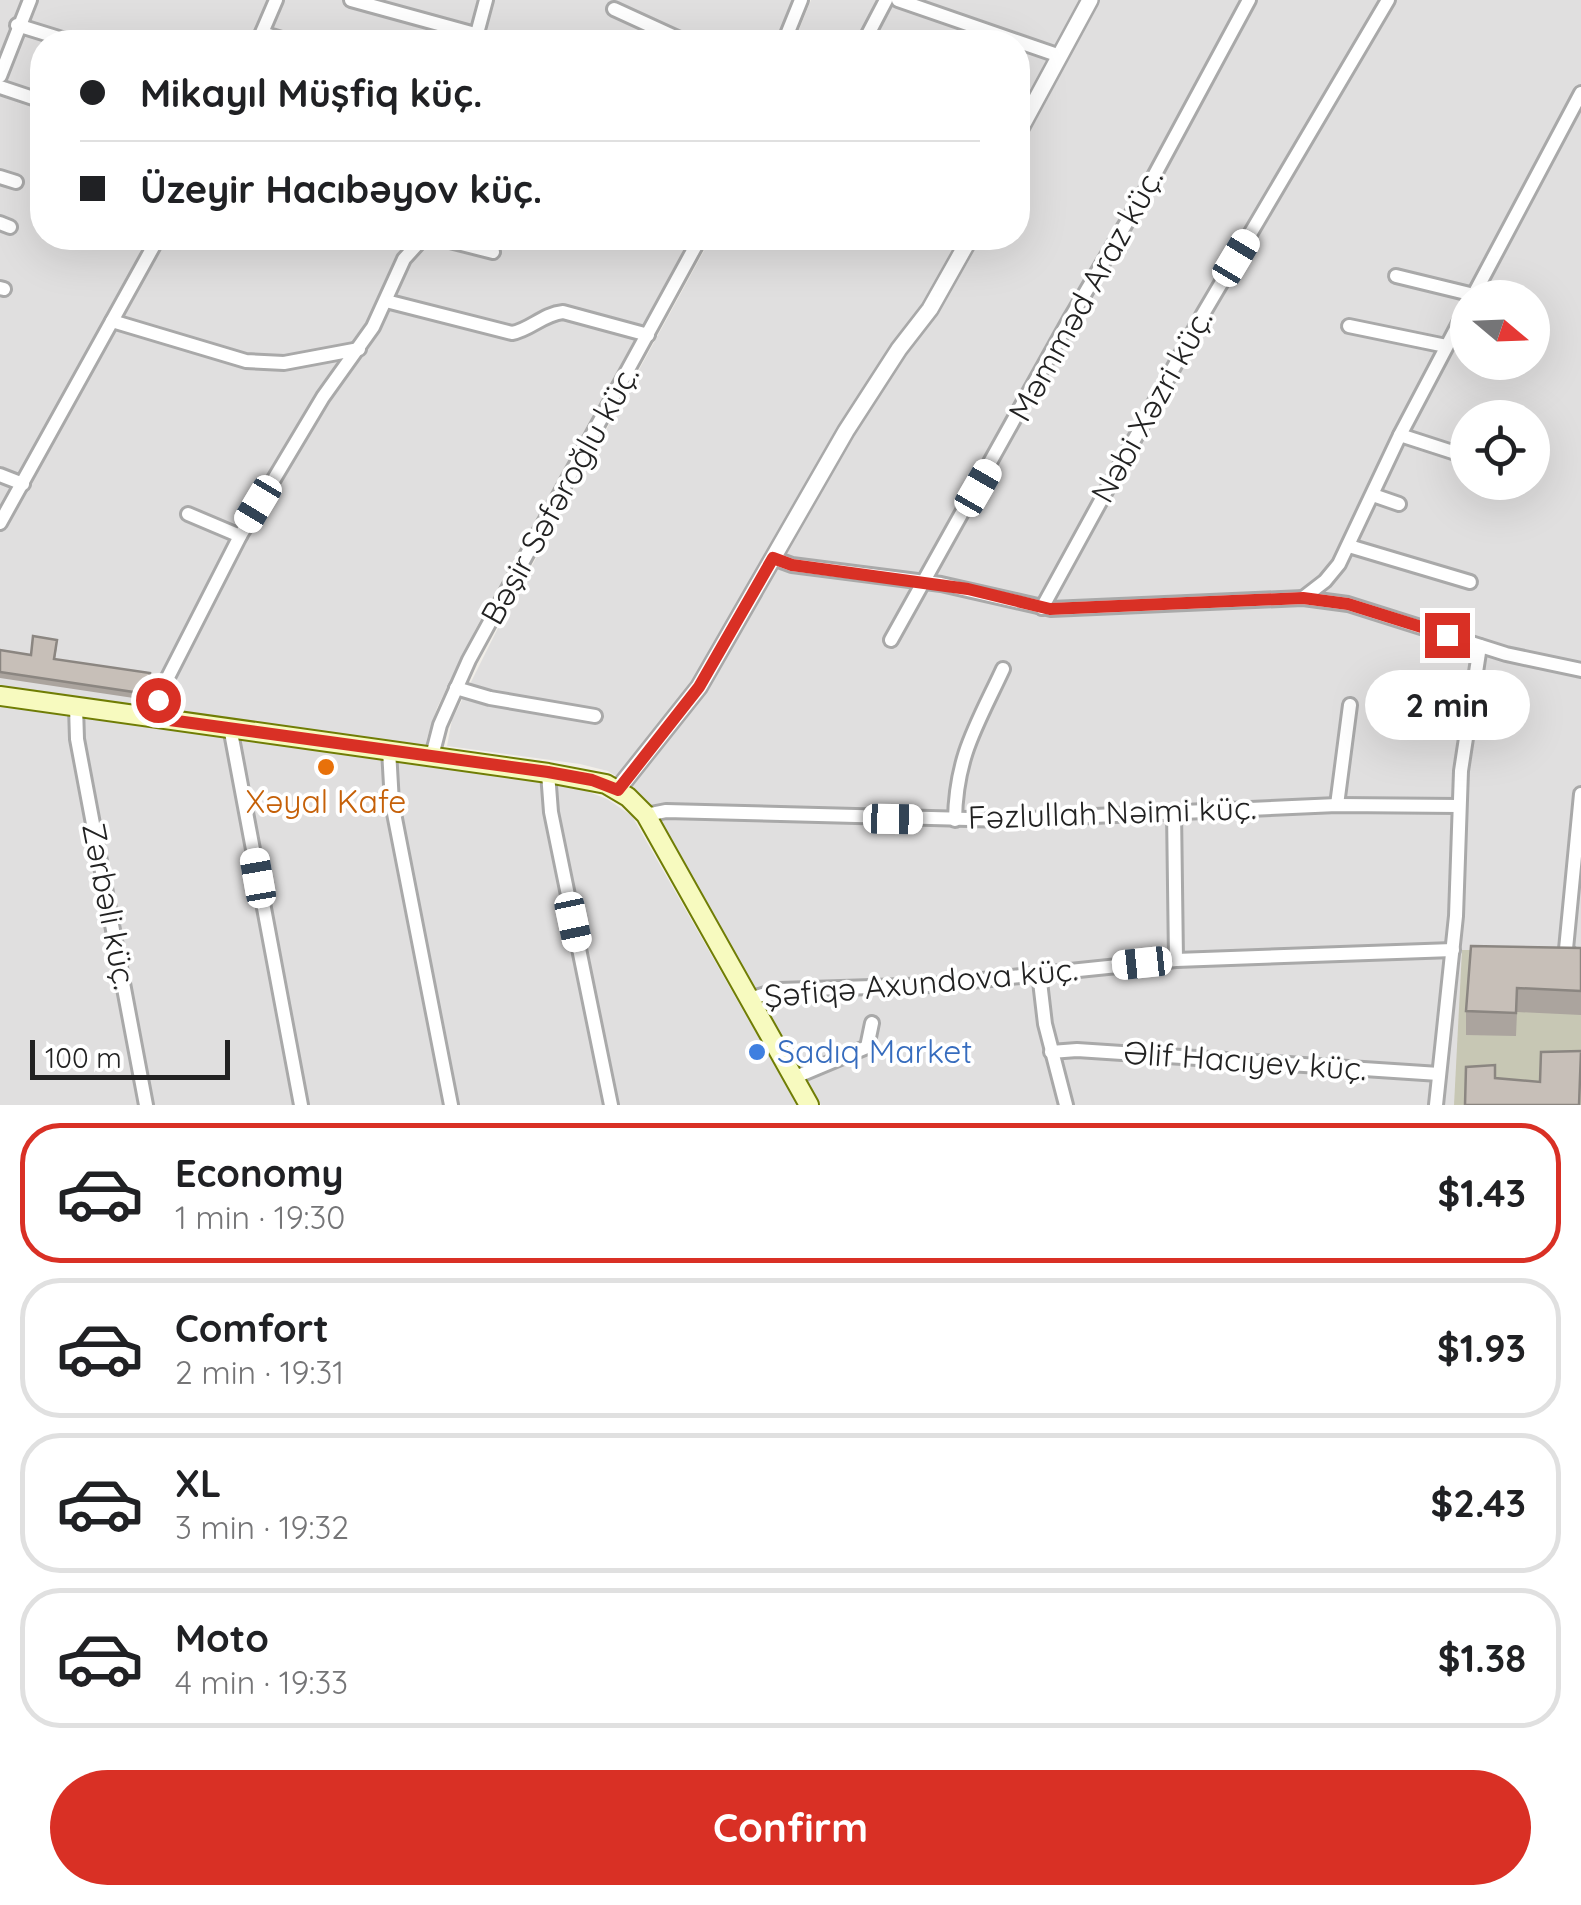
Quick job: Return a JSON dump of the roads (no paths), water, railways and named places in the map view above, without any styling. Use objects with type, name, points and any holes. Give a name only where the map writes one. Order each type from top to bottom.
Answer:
[{"type":"main road","points":[[0,696],[548,772],[592,780],[618,790],[646,816],[808,1105]]},
{"type":"street","points":[[1,70],[30,0]]},
{"type":"street","points":[[263,30],[276,0]]},
{"type":"street","points":[[351,0],[449,30]]},
{"type":"street","points":[[477,30],[486,0]]},
{"type":"street","points":[[789,30],[801,0]]},
{"type":"street","points":[[870,30],[886,0]]},
{"type":"street","points":[[898,0],[985,30]]},
{"type":"street","points":[[1030,111],[1090,0]]},
{"type":"street","name":"Məmməd Araz küç.","points":[[890,640],[1249,0]]},
{"type":"street","name":"Nəbi Xəzri küç.","points":[[1042,608],[1203,314],[1388,0]]},
{"type":"street","points":[[614,9],[652,30]]},
{"type":"street","points":[[18,25],[34,30]]},
{"type":"street","points":[[1030,46],[1060,56]]},
{"type":"street","points":[[0,87],[30,97]]},
{"type":"street","points":[[1481,280],[1581,93]]},
{"type":"street","points":[[0,176],[16,182]]},
{"type":"street","points":[[0,523],[151,250]]},
{"type":"street","points":[[155,718],[164,685],[240,536],[323,397],[358,348],[412,250]]},
{"type":"street","points":[[485,250],[493,252]]},
{"type":"street","name":"Bəşir Səfəroğlu küç.","points":[[432,756],[456,688],[498,604],[694,250]]},
{"type":"street","points":[[618,790],[699,687],[855,416],[898,349],[930,309],[963,250]]},
{"type":"street","points":[[1396,276],[1450,293]]},
{"type":"street","points":[[386,301],[512,333],[548,314],[562,312],[648,335]]},
{"type":"street","points":[[112,320],[246,361],[284,362],[358,348]]},
{"type":"street","points":[[1349,326],[1446,346]]},
{"type":"street","points":[[1303,598],[1325,582],[1349,546],[1450,338]]},
{"type":"street","points":[[1400,436],[1450,451]]},
{"type":"street","points":[[0,475],[23,484]]},
{"type":"street","points":[[1374,495],[1399,504]]},
{"type":"street","points":[[188,514],[240,536]]},
{"type":"street","points":[[1349,546],[1470,582]]},
{"type":"street","points":[[773,558],[792,565],[924,582],[1042,608],[1303,598],[1364,608],[1480,646],[1581,670]]},
{"type":"street","points":[[1436,1105],[1453,950],[1459,806],[1480,646]]},
{"type":"street","points":[[955,820],[963,754],[1003,669]]},
{"type":"street","points":[[456,688],[490,698],[595,716]]},
{"type":"street","points":[[1419,704],[1468,717]]},
{"type":"street","points":[[1337,805],[1350,706]]},
{"type":"street","name":"Zərbəli küç.","points":[[76,707],[78,739],[146,1105]]},
{"type":"street","points":[[230,727],[300,1105]]},
{"type":"street","points":[[390,750],[392,803],[451,1105]]},
{"type":"street","points":[[548,772],[551,812],[611,1105]]},
{"type":"street","points":[[1581,794],[1566,949],[1573,956],[1581,956]]},
{"type":"street","name":"Fəzlullah Nəimi küç.","points":[[646,816],[666,811],[955,820],[1337,805],[1459,806]]},
{"type":"street","points":[[1174,811],[1176,960]]},
{"type":"street","name":"Şəfiqə Axundova küç.","points":[[748,999],[779,990],[934,986],[1176,960],[1453,950]]},
{"type":"street","points":[[1039,974],[1050,1052],[1066,1105]]},
{"type":"street","points":[[793,1078],[867,1046],[872,1023]]},
{"type":"street","name":"Əlif Hacıyev küç.","points":[[1050,1052],[1078,1050],[1439,1074]]},
{"type":"place","name":"Xəyal Kafe","points":[[326,767]]},
{"type":"place","name":"Sadıq Market","points":[[757,1052]]}]
